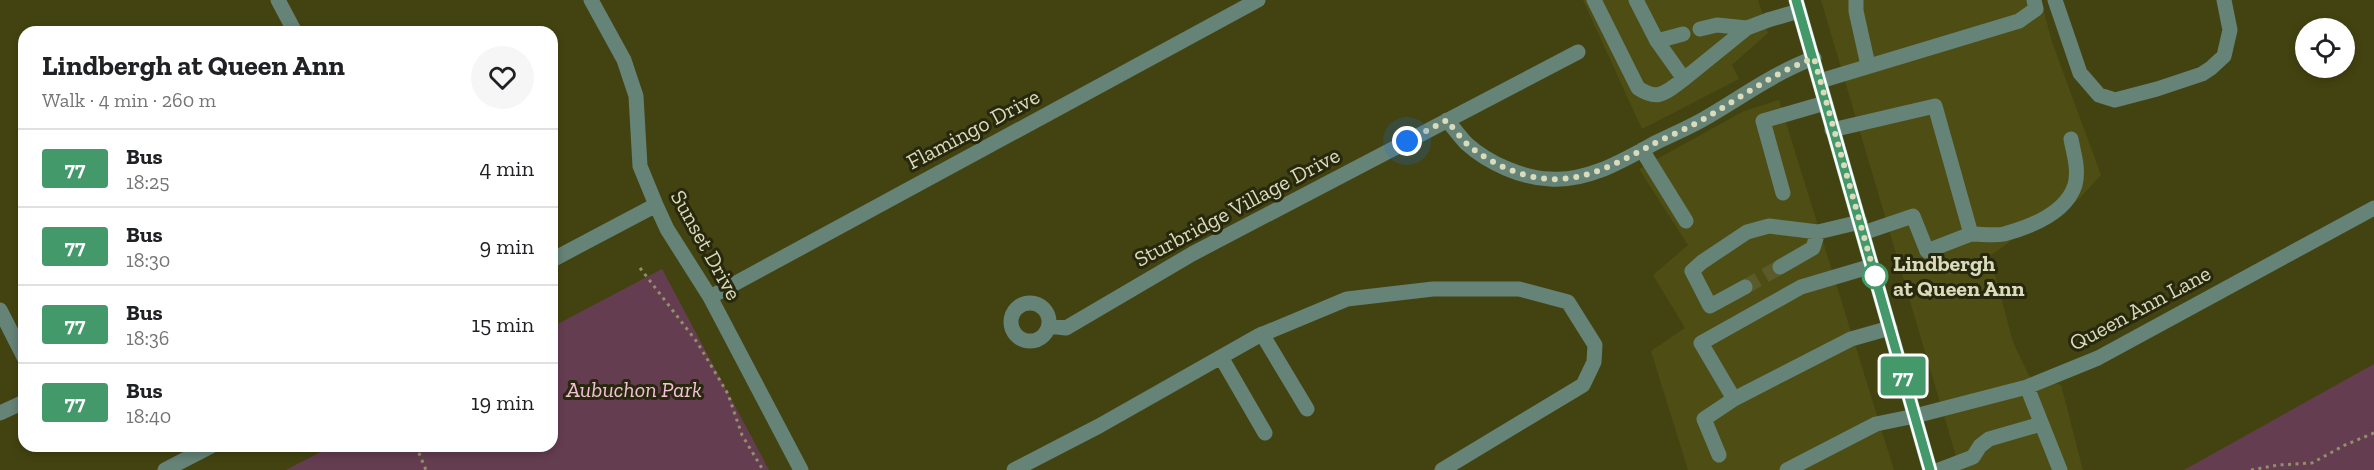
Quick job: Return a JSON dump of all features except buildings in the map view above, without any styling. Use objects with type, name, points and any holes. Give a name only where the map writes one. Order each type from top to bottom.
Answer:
[{"type":"main road","points":[[1797,6],[1814,58],[1832,130],[1930,469]]},
{"type":"street","points":[[278,0],[292,26]]},
{"type":"street","name":"Sunset Drive","points":[[591,0],[624,60],[636,96],[640,166],[656,205],[667,229],[710,297],[801,470]]},
{"type":"street","name":"Flamingo Drive","points":[[710,297],[1258,0]]},
{"type":"street","points":[[1594,0],[1638,88],[1649,95],[1663,95],[1747,28],[1797,6]]},
{"type":"street","points":[[1636,0],[1657,41],[1684,79]]},
{"type":"street","points":[[1856,0],[1856,11],[1868,65]]},
{"type":"street","points":[[1820,81],[2019,21],[2036,9],[2034,0]]},
{"type":"street","points":[[2055,0],[2080,73],[2099,95],[2115,100],[2180,82],[2211,68],[2224,56],[2230,30],[2224,0]]},
{"type":"street","points":[[1700,28],[1718,25],[1747,28]]},
{"type":"street","points":[[1657,41],[1683,34]]},
{"type":"street","name":"Sturbridge Village Drive","points":[[1049,326],[1066,328],[1192,254],[1578,52]]},
{"type":"street","points":[[1447,120],[1467,144],[1485,157],[1529,176],[1551,180],[1575,177],[1602,170],[1702,120],[1786,68],[1814,58]]},
{"type":"street","points":[[1783,192],[1763,121],[1825,103]]},
{"type":"street","points":[[1832,130],[1935,106],[1971,234]]},
{"type":"street","points":[[1745,286],[1710,306],[1692,271],[1747,232],[1769,226],[1818,232],[1861,228],[1913,216],[1927,251],[1971,234],[2003,234],[2043,219],[2065,204],[2074,186],[2077,165],[2071,139]]},
{"type":"street","points":[[1642,150],[1686,221]]},
{"type":"street","points":[[558,257],[656,205]]},
{"type":"street","name":"Queen Ann Lane","points":[[1787,470],[1876,424],[2026,387],[2098,358],[2374,208]]},
{"type":"street","points":[[1780,267],[1814,248],[1818,232]]},
{"type":"street","points":[[1734,399],[1701,343],[1801,287],[1872,266]]},
{"type":"street","points":[[1014,470],[1099,426],[1262,334],[1347,299],[1433,289],[1519,289],[1569,302],[1595,345],[1594,362],[1583,385],[1442,470]]},
{"type":"street","points":[[0,310],[18,345]]},
{"type":"street","points":[[1719,455],[1704,419],[1734,399],[1851,339],[1890,328]]},
{"type":"street","points":[[1262,334],[1307,409]]},
{"type":"street","points":[[1221,357],[1265,432]]},
{"type":"street","points":[[2026,387],[2060,470]]},
{"type":"street","points":[[0,413],[18,405]]},
{"type":"street","points":[[1930,469],[1975,463],[1980,446],[1989,439],[2041,424]]},
{"type":"street","points":[[165,470],[200,452]]},
{"type":"path","points":[[640,268],[697,342],[728,394],[742,435],[763,470]]},
{"type":"path","points":[[2251,470],[2278,465],[2313,463],[2345,445],[2374,433]]},
{"type":"path","points":[[418,452],[426,470]]},
{"type":"shaded area","points":[[1583,0],[1758,0],[1768,33],[1732,65],[1739,79],[1642,129]]},
{"type":"shaded area","points":[[1821,0],[2041,0],[2052,42],[2101,175],[2079,199],[1990,256],[2013,342],[2029,376],[2061,385],[2083,470],[1960,470]]},
{"type":"shaded area","points":[[1779,100],[1894,470],[1688,470],[1651,351],[1685,328],[1653,275],[1688,245],[1639,169],[1744,111]]},
{"type":"green space","name":"Aubuchon Park","points":[[662,269],[769,470],[286,470],[320,452],[558,452],[558,324]]},
{"type":"green space","points":[[2374,364],[2374,470],[2184,470]]},
{"type":"tunnel","points":[[1745,287],[1780,267]]},
{"type":"bus line","name":"77","points":[[1796,0],[1930,470]]},
{"type":"place","name":"Lindbergh at Queen Ann","points":[[1875,276]]},
{"type":"route","points":[[1407,141],[1447,120],[1467,144],[1508,169],[1551,180],[1575,177],[1602,170],[1702,120],[1786,68],[1814,58],[1832,130],[1875,276]]}]
